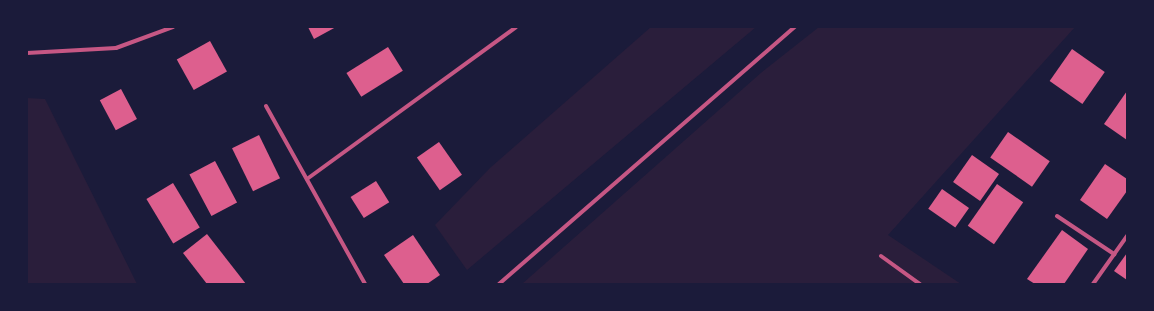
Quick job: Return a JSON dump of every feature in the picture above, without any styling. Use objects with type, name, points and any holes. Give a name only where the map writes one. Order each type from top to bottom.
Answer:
[{"type":"street","points":[[27,54],[116,48],[173,27]]},
{"type":"street","points":[[307,179],[516,27]]},
{"type":"street","points":[[499,284],[795,27]]},
{"type":"street","points":[[266,106],[365,284]]},
{"type":"street","points":[[1057,216],[1114,254]]},
{"type":"street","points":[[1093,284],[1127,236]]},
{"type":"street","points":[[881,256],[920,284]]},
{"type":"shaded area","points":[[651,27],[756,27],[467,270],[435,225],[490,168]]},
{"type":"shaded area","points":[[819,27],[1075,27],[888,235],[961,284],[522,284],[762,72]]},
{"type":"shaded area","points":[[27,98],[45,99],[137,284],[27,284]]},
{"type":"building","points":[[308,27],[336,27],[314,39]]},
{"type":"building","points":[[210,41],[227,72],[194,90],[177,59]]},
{"type":"building","points":[[388,47],[403,71],[361,97],[346,73]]},
{"type":"building","points":[[1072,49],[1105,72],[1082,104],[1050,81]]},
{"type":"building","points":[[121,89],[137,119],[116,130],[100,100]]},
{"type":"building","points":[[1127,91],[1127,140],[1104,124]]},
{"type":"building","points":[[1008,132],[1050,161],[1032,187],[990,157]]},
{"type":"building","points":[[259,135],[280,178],[253,191],[232,148]]},
{"type":"building","points":[[439,142],[462,175],[440,190],[417,157]]},
{"type":"building","points":[[972,155],[999,174],[980,201],[953,182]]},
{"type":"building","points":[[215,161],[237,202],[211,216],[189,175]]},
{"type":"building","points":[[1105,164],[1127,179],[1127,191],[1107,219],[1080,200]]},
{"type":"building","points":[[376,181],[389,202],[364,218],[351,197]]},
{"type":"building","points":[[173,183],[200,228],[173,244],[146,199]]},
{"type":"building","points":[[997,184],[1023,202],[994,244],[968,226]]},
{"type":"building","points":[[942,189],[969,208],[955,228],[928,209]]},
{"type":"building","points":[[1062,230],[1088,249],[1064,284],[1035,284],[1027,279]]},
{"type":"building","points":[[207,234],[246,284],[207,284],[183,253]]},
{"type":"building","points":[[413,235],[440,275],[427,284],[404,284],[384,255]]},
{"type":"building","points":[[1127,253],[1127,280],[1114,271]]}]
